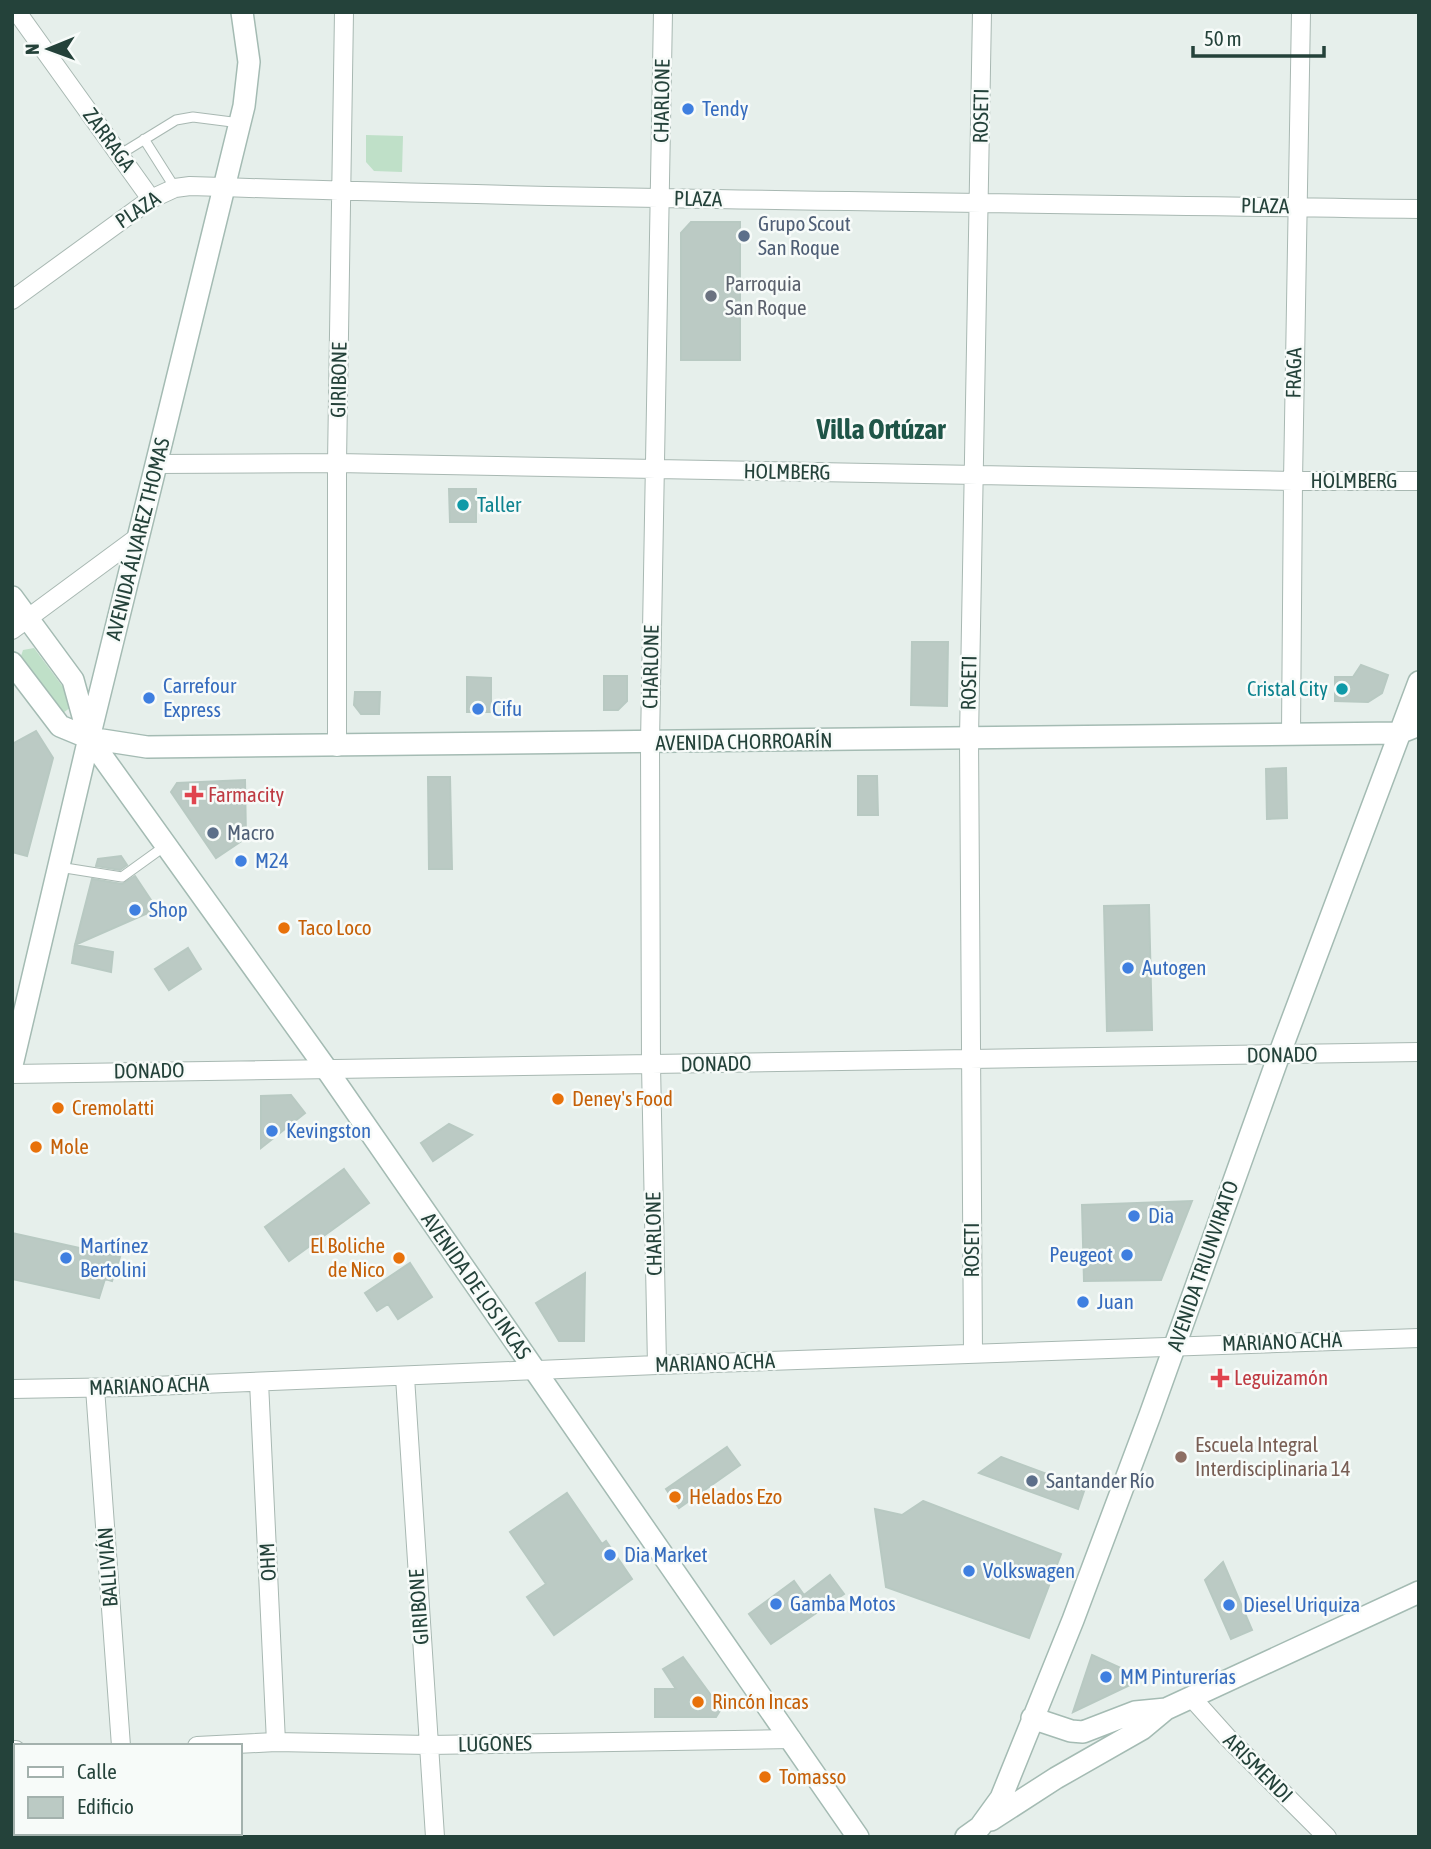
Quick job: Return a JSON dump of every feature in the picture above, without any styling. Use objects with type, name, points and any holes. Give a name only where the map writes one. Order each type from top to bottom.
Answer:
[{"type":"main road","name":"AVENIDA ÁLVAREZ THOMAS","points":[[12,1065],[20,997],[59,867],[240,123],[249,62],[242,12]]},
{"type":"main road","name":"AVENIDA DE LOS INCAS","points":[[12,597],[20,624],[73,680],[89,738],[325,1067],[858,1837]]},
{"type":"main road","name":"AVENIDA DE LOS INCAS","points":[[12,663],[60,726],[89,738]]},
{"type":"main road","name":"AVENIDA TRIUNVIRATO","points":[[973,1832],[1001,1798],[1073,1620],[1279,1055],[1412,734],[1419,682]]},
{"type":"main road","name":"AVENIDA CHORROARÍN","points":[[89,738],[147,747],[337,747],[1412,734]]},
{"type":"main road","points":[[1032,1718],[1071,1731],[1083,1732],[1135,1712],[1166,1709],[1419,1591]]},
{"type":"main road","points":[[973,1832],[1056,1778],[1142,1730],[1166,1709]]},
{"type":"street","name":"ZARRAGA","points":[[17,12],[151,199]]},
{"type":"street","name":"GIRIBONE","points":[[337,747],[337,463],[344,12]]},
{"type":"street","name":"CHARLONE","points":[[657,1365],[651,1065],[650,743],[663,12]]},
{"type":"street","name":"ROSETI","points":[[973,1353],[969,738],[982,12]]},
{"type":"street","name":"FRAGA","points":[[1291,734],[1301,12]]},
{"type":"street","name":"PLAZA","points":[[12,300],[151,199],[175,188],[342,193],[1419,209]]},
{"type":"street","name":"HOLMBERG","points":[[156,464],[337,463],[1419,481]]},
{"type":"street","points":[[20,624],[138,537]]},
{"type":"street","name":"DONADO","points":[[12,1074],[325,1067],[651,1065],[1419,1052]]},
{"type":"street","name":"MARIANO ACHA","points":[[12,1389],[405,1377],[657,1365],[1419,1338]]},
{"type":"street","name":"GIRIBONE","points":[[405,1377],[435,1837]]},
{"type":"street","name":"OHM","points":[[259,1382],[276,1742]]},
{"type":"street","name":"BALLIVIÁN","points":[[95,1388],[121,1744]]},
{"type":"street","name":"ARISMENDI","points":[[1192,1698],[1327,1837]]},
{"type":"street","name":"LUGONES","points":[[236,1744],[276,1742],[428,1745],[792,1739]]},
{"type":"lane","points":[[119,155],[176,120],[192,117],[240,123]]},
{"type":"lane","points":[[144,139],[175,188]]},
{"type":"lane","points":[[59,867],[122,877],[166,846]]},
{"type":"green space","points":[[366,135],[403,136],[402,172],[374,171],[366,162]]},
{"type":"green space","points":[[34,648],[72,699],[71,707],[63,713],[20,659],[23,650]]},
{"type":"building","name":"Parroquia San Roque","points":[[691,222],[740,222],[740,360],[681,360],[681,233]]},
{"type":"building","name":"Taller","points":[[449,489],[476,489],[476,522],[450,522]]},
{"type":"building","points":[[912,642],[948,642],[947,706],[911,705]]},
{"type":"building","points":[[1361,665],[1388,675],[1382,693],[1368,702],[1335,701],[1335,677],[1353,677]]},
{"type":"building","points":[[604,676],[627,676],[627,701],[618,710],[604,710]]},
{"type":"building","points":[[467,677],[491,678],[491,712],[467,712]]},
{"type":"building","points":[[355,692],[380,692],[379,714],[361,714],[354,705]]},
{"type":"building","points":[[36,731],[53,758],[27,856],[12,852],[12,744]]},
{"type":"building","points":[[1286,768],[1287,818],[1267,819],[1266,769]]},
{"type":"building","points":[[858,776],[877,776],[878,815],[858,815]]},
{"type":"building","points":[[428,777],[450,777],[452,869],[429,869]]},
{"type":"building","points":[[245,780],[246,838],[216,858],[171,792],[177,783]]},
{"type":"building","points":[[121,856],[127,865],[120,870],[96,866],[98,859]]},
{"type":"building","points":[[135,876],[157,909],[75,945],[92,879],[122,884]]},
{"type":"building","name":"Autogen","points":[[1149,905],[1152,1030],[1107,1031],[1104,906]]},
{"type":"building","points":[[75,945],[113,952],[111,972],[72,963]]},
{"type":"building","points":[[188,948],[201,969],[169,990],[155,969]]},
{"type":"building","name":"Kevingston","points":[[291,1095],[305,1113],[261,1148],[261,1096]]},
{"type":"building","points":[[449,1124],[472,1135],[433,1161],[421,1143]]},
{"type":"building","points":[[344,1169],[369,1203],[289,1261],[265,1227]]},
{"type":"building","name":"Peugeot","points":[[1192,1201],[1161,1280],[1084,1281],[1082,1205]]},
{"type":"building","points":[[12,1233],[120,1257],[112,1281],[105,1279],[99,1298],[12,1279]]},
{"type":"building","points":[[410,1263],[432,1297],[398,1319],[388,1304],[377,1311],[365,1293]]},
{"type":"building","points":[[585,1273],[584,1341],[559,1341],[536,1303]]},
{"type":"building","points":[[727,1447],[740,1465],[679,1508],[666,1489]]},
{"type":"building","name":"Santander Río","points":[[1001,1457],[1085,1488],[1078,1509],[979,1473]]},
{"type":"building","points":[[567,1493],[602,1544],[606,1541],[632,1579],[554,1635],[527,1597],[546,1584],[510,1532]]},
{"type":"building","name":"Volkswagen","points":[[923,1501],[1061,1554],[1029,1638],[886,1587],[875,1509],[902,1515]]},
{"type":"building","name":"Diesel Uriquiza","points":[[1223,1562],[1252,1630],[1231,1639],[1205,1580]]},
{"type":"building","points":[[830,1575],[844,1594],[771,1644],[749,1614],[794,1581],[804,1595]]},
{"type":"building","name":"MM Pinturerías","points":[[1092,1655],[1123,1669],[1132,1684],[1073,1712]]},
{"type":"building","points":[[683,1657],[721,1709],[716,1717],[655,1717],[655,1689],[676,1689],[663,1669]]},
{"type":"place","name":"Tendy","points":[[688,109]]},
{"type":"place","name":"Grupo Scout San Roque","points":[[744,236]]},
{"type":"place","name":"Parroquia San Roque","points":[[711,296]]},
{"type":"place","name":"Taller","points":[[463,505]]},
{"type":"place","name":"Cristal City","points":[[1342,689]]},
{"type":"place","name":"Carrefour Express","points":[[149,698]]},
{"type":"place","name":"Cifu","points":[[478,709]]},
{"type":"place","name":"Farmacity","points":[[194,795]]},
{"type":"place","name":"Macro","points":[[213,833]]},
{"type":"place","name":"M24","points":[[241,861]]},
{"type":"place","name":"Shop","points":[[135,910]]},
{"type":"place","name":"Taco Loco","points":[[284,928]]},
{"type":"place","name":"Autogen","points":[[1128,968]]},
{"type":"place","name":"Deney's Food","points":[[558,1099]]},
{"type":"place","name":"Cremolatti","points":[[58,1108]]},
{"type":"place","name":"Kevingston","points":[[272,1131]]},
{"type":"place","name":"Mole","points":[[36,1147]]},
{"type":"place","name":"Dia","points":[[1134,1216]]},
{"type":"place","name":"Peugeot","points":[[1127,1255]]},
{"type":"place","name":"Martínez Bertolini","points":[[66,1258]]},
{"type":"place","name":"El Boliche de Nico","points":[[399,1258]]},
{"type":"place","name":"Juan","points":[[1083,1302]]},
{"type":"place","name":"Leguizamón","points":[[1220,1378]]},
{"type":"place","name":"Escuela Integral Interdisciplinaria 14","points":[[1181,1457]]},
{"type":"place","name":"Santander Río","points":[[1032,1481]]},
{"type":"place","name":"Helados Ezo","points":[[675,1497]]},
{"type":"place","name":"Dia Market","points":[[610,1555]]},
{"type":"place","name":"Volkswagen","points":[[969,1571]]},
{"type":"place","name":"Gamba Motos","points":[[776,1604]]},
{"type":"place","name":"Diesel Uriquiza","points":[[1229,1605]]},
{"type":"place","name":"MM Pinturerías","points":[[1106,1677]]},
{"type":"place","name":"Rincón Incas","points":[[698,1702]]},
{"type":"place","name":"Tomasso","points":[[765,1777]]},
{"type":"district","name":"Villa Ortúzar","points":[[881,429]]}]
